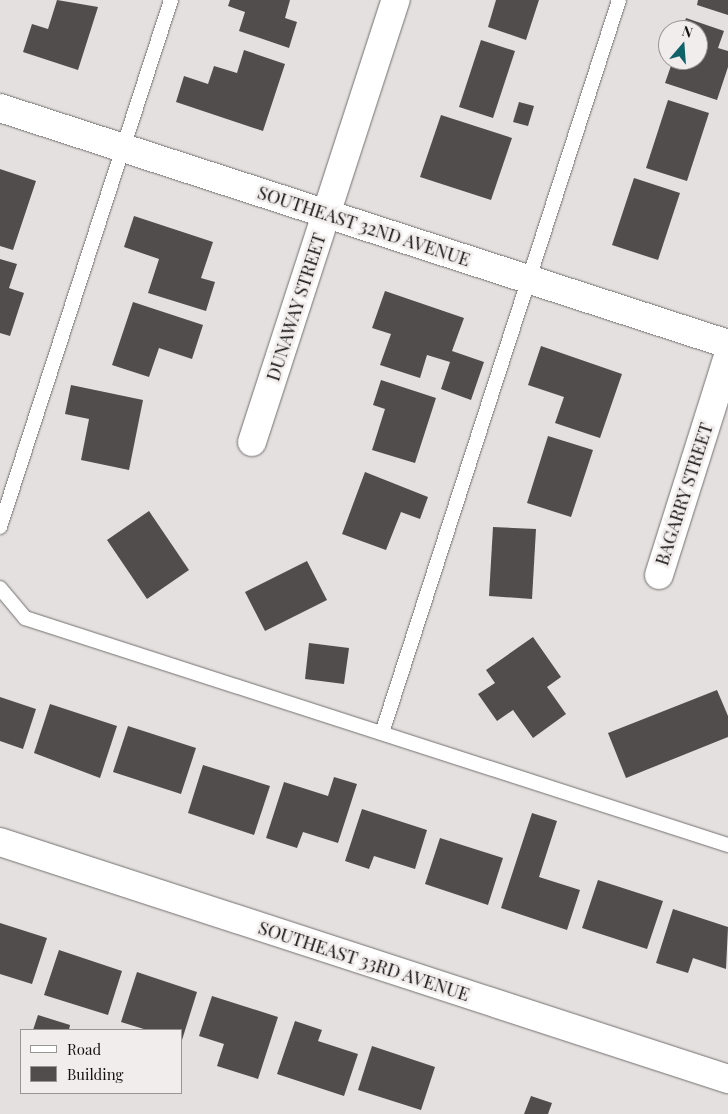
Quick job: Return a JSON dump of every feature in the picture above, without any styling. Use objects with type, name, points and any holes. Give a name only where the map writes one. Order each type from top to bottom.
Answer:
[{"type":"street","name":"DUNAWAY STREET","points":[[252,442],[396,0]]},
{"type":"street","name":"SOUTHEAST 32ND AVENUE","points":[[0,108],[728,344]]},
{"type":"street","name":"BAGARRY STREET","points":[[658,575],[728,356]]},
{"type":"street","name":"SOUTHEAST 33RD AVENUE","points":[[0,842],[728,1079]]},
{"type":"lane","points":[[0,527],[171,0]]},
{"type":"lane","points":[[382,733],[619,0]]},
{"type":"lane","points":[[0,588],[25,618],[728,845]]},
{"type":"building","points":[[57,0],[98,7],[78,70],[23,52],[32,24],[48,29]]},
{"type":"building","points":[[230,0],[290,0],[285,18],[297,22],[289,48],[239,31],[245,12],[228,6]]},
{"type":"building","points":[[496,0],[539,0],[526,40],[488,27]]},
{"type":"building","points":[[698,0],[728,0],[728,15],[697,5]]},
{"type":"building","points":[[708,26],[724,31],[718,48],[728,51],[728,67],[717,100],[665,83],[670,70],[708,70]]},
{"type":"building","points":[[481,40],[515,51],[493,118],[459,107]]},
{"type":"building","points":[[244,50],[285,64],[263,131],[176,102],[184,76],[208,84],[214,66],[237,73]]},
{"type":"building","points":[[668,100],[709,113],[687,181],[646,168]]},
{"type":"building","points":[[519,102],[534,106],[528,126],[513,122]]},
{"type":"building","points":[[441,115],[512,138],[491,200],[420,177]]},
{"type":"building","points":[[0,169],[36,181],[13,250],[0,246]]},
{"type":"building","points":[[634,178],[680,193],[658,260],[612,245]]},
{"type":"building","points":[[134,216],[213,242],[201,278],[215,282],[206,311],[148,293],[159,259],[124,247]]},
{"type":"building","points":[[0,259],[17,264],[9,288],[24,293],[10,336],[0,333]]},
{"type":"building","points":[[385,291],[464,318],[452,351],[484,362],[471,400],[441,389],[450,362],[427,355],[420,378],[380,365],[391,334],[372,328]]},
{"type":"building","points":[[133,302],[203,325],[192,359],[159,348],[149,377],[112,365]]},
{"type":"building","points":[[541,346],[622,374],[600,438],[555,423],[564,397],[528,385]]},
{"type":"building","points":[[381,380],[436,398],[415,463],[372,450],[385,409],[373,405]]},
{"type":"building","points":[[71,385],[143,400],[129,470],[81,460],[89,419],[65,414]]},
{"type":"building","points":[[548,436],[593,450],[571,517],[527,503]]},
{"type":"building","points":[[365,472],[428,497],[420,519],[401,512],[386,550],[342,534]]},
{"type":"building","points":[[149,511],[189,570],[147,599],[107,540]]},
{"type":"building","points":[[493,527],[536,529],[532,599],[489,596]]},
{"type":"building","points":[[307,561],[327,600],[265,631],[245,592]]},
{"type":"building","points":[[533,637],[561,677],[547,687],[566,714],[533,738],[513,710],[497,721],[478,694],[495,683],[486,670]]},
{"type":"building","points":[[309,643],[349,648],[344,684],[305,679]]},
{"type":"building","points":[[717,690],[728,716],[728,737],[626,778],[608,733]]},
{"type":"building","points":[[0,697],[36,709],[23,749],[0,741]]},
{"type":"building","points":[[50,704],[117,726],[100,778],[34,753]]},
{"type":"building","points":[[128,726],[196,748],[181,794],[113,772]]},
{"type":"building","points":[[203,765],[270,786],[254,835],[188,813]]},
{"type":"building","points":[[334,777],[357,784],[338,843],[303,832],[297,848],[266,838],[284,782],[328,796]]},
{"type":"building","points":[[362,809],[427,830],[415,869],[374,856],[369,869],[345,861]]},
{"type":"building","points":[[532,813],[557,821],[539,877],[580,890],[567,930],[501,908]]},
{"type":"building","points":[[440,838],[503,858],[488,905],[425,884]]},
{"type":"building","points":[[598,880],[663,901],[647,949],[582,928]]},
{"type":"building","points":[[673,909],[728,927],[726,969],[693,958],[688,973],[656,963]]},
{"type":"building","points":[[0,923],[47,938],[32,984],[0,974]]},
{"type":"building","points":[[59,950],[122,971],[108,1015],[44,995]]},
{"type":"building","points":[[137,972],[197,992],[182,1040],[182,1029],[144,1029],[121,1022]]},
{"type":"building","points":[[212,996],[278,1017],[258,1079],[217,1066],[224,1044],[199,1036]]},
{"type":"building","points":[[38,1015],[70,1025],[69,1029],[33,1029]]},
{"type":"building","points":[[295,1021],[322,1030],[318,1041],[358,1054],[344,1096],[277,1074]]},
{"type":"building","points":[[372,1046],[435,1067],[421,1110],[358,1090]]},
{"type":"building","points":[[531,1096],[552,1103],[548,1114],[524,1114]]}]
